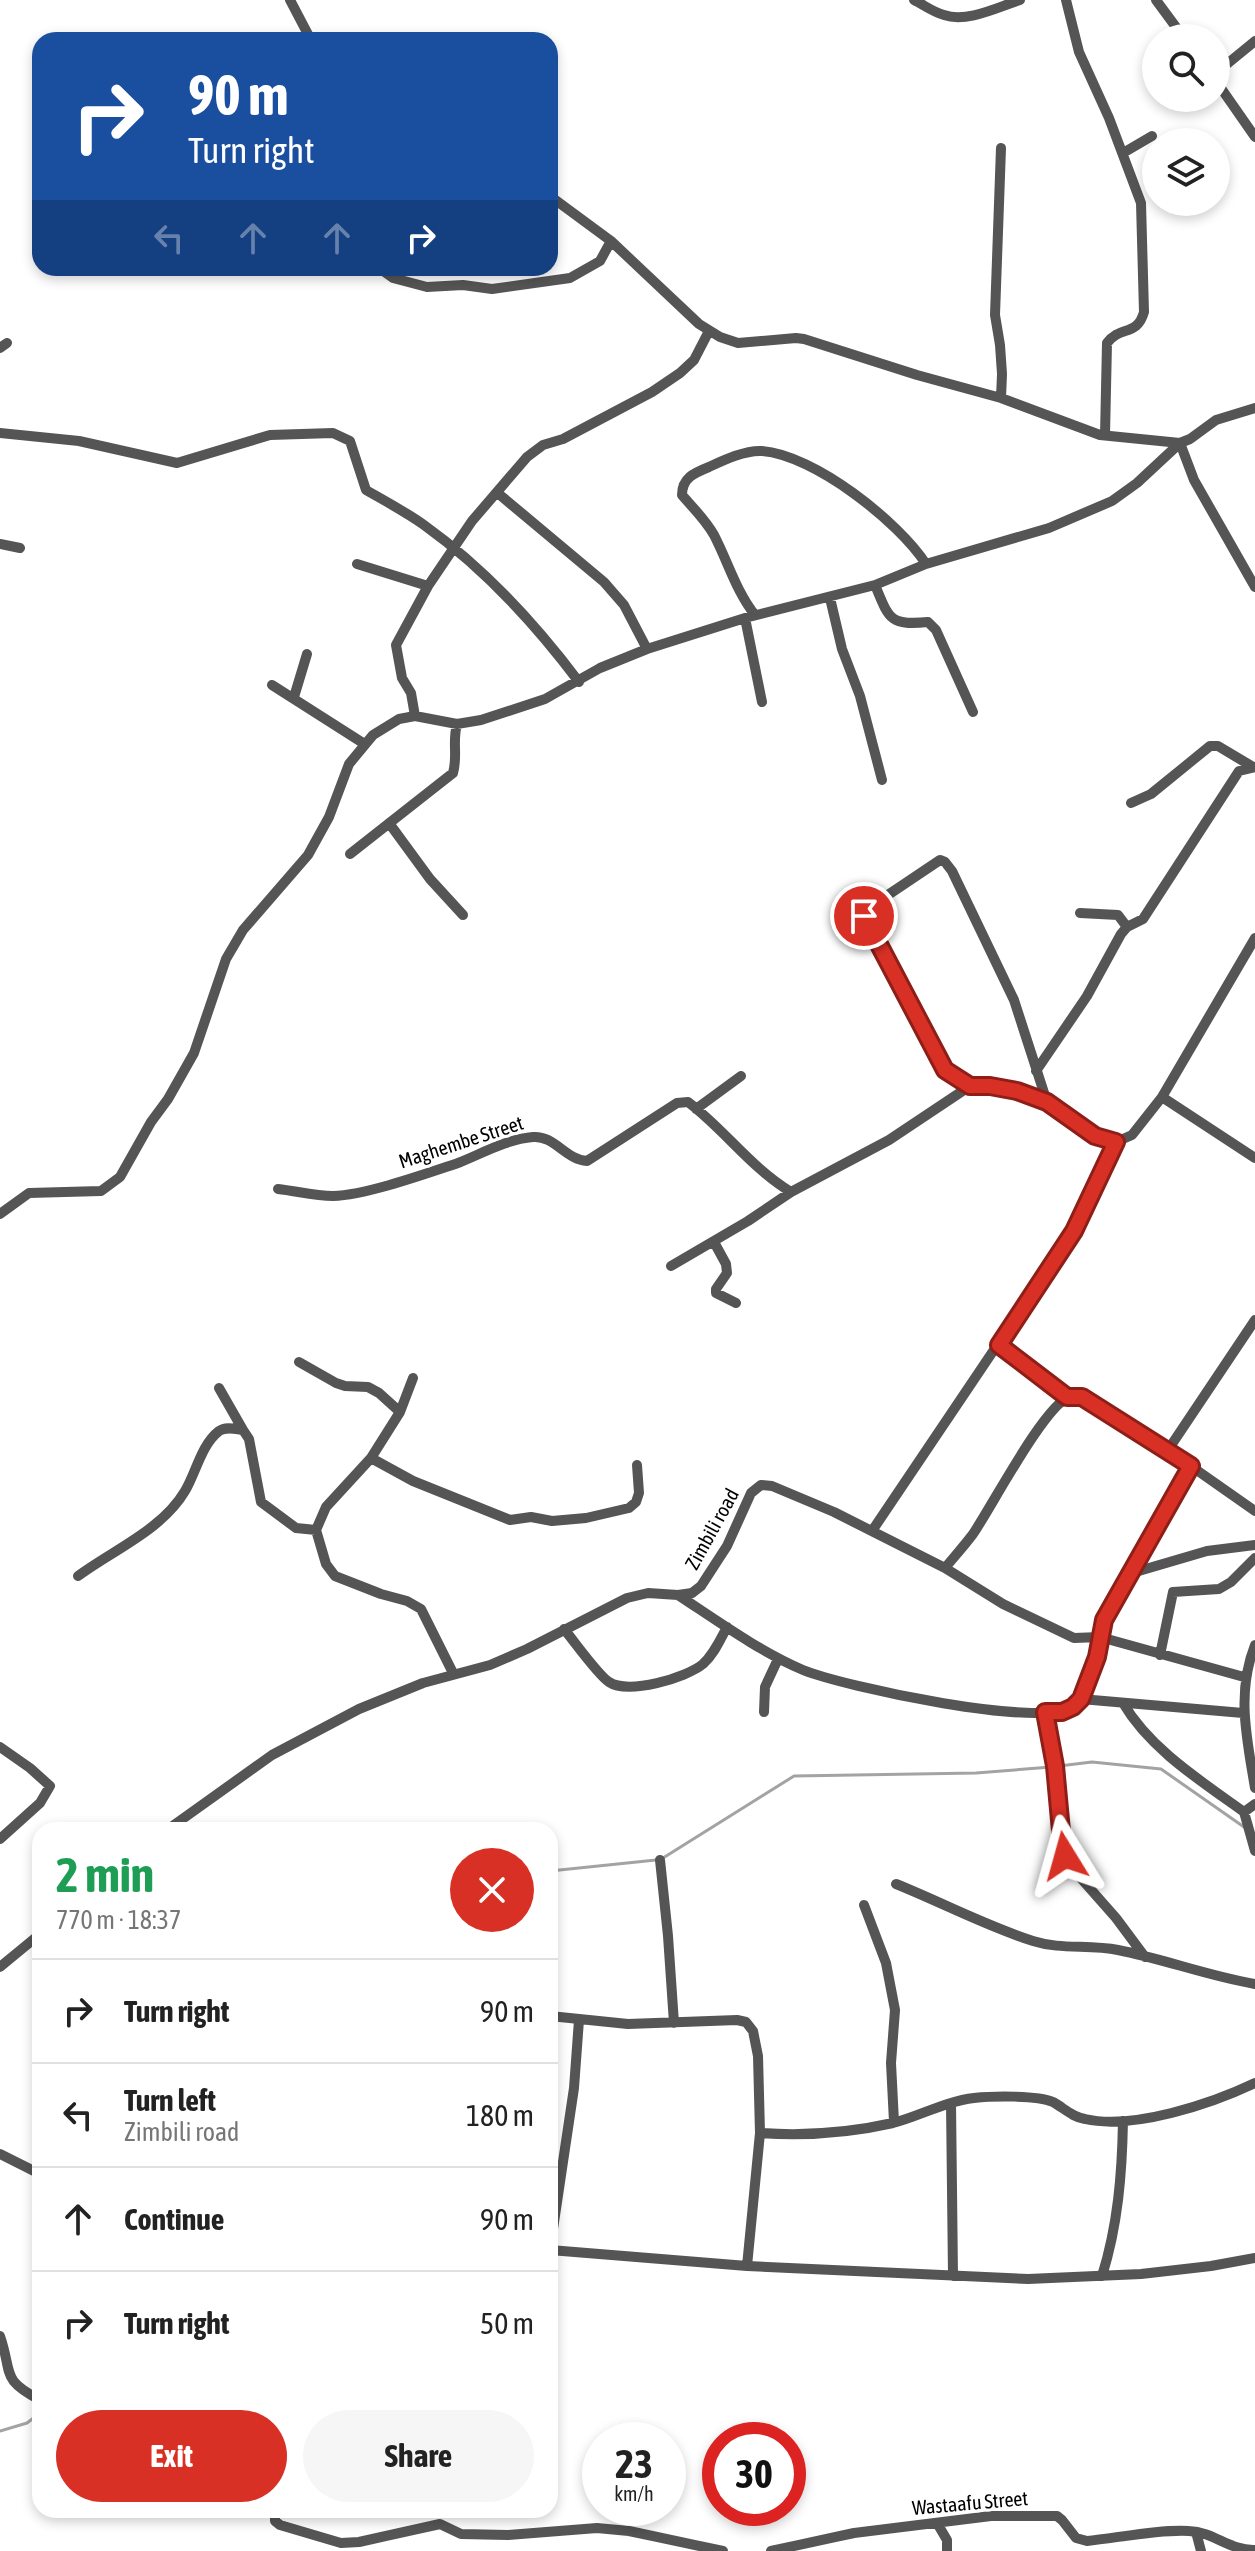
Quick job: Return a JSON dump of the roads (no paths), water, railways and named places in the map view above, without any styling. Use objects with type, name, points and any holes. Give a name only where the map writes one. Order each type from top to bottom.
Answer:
[{"type":"street","points":[[290,0],[307,32]]},
{"type":"street","points":[[914,0],[939,14],[952,17],[970,15],[1020,0]]},
{"type":"street","points":[[1066,0],[1079,52],[1141,203],[1144,312],[1135,329],[1110,338],[1107,343],[1105,435]]},
{"type":"street","points":[[1156,0],[1174,24]]},
{"type":"street","points":[[1230,62],[1255,41]]},
{"type":"street","points":[[1230,101],[1255,137]]},
{"type":"street","points":[[1123,153],[1142,142]]},
{"type":"street","points":[[1001,148],[995,302],[1002,374],[1001,398]]},
{"type":"street","points":[[558,202],[611,241],[709,331],[720,337],[738,343],[804,339],[1001,398],[1105,435],[1180,443]]},
{"type":"street","points":[[390,276],[427,287],[463,285],[492,289],[570,278],[600,261],[611,241]]},
{"type":"street","points":[[415,716],[411,693],[402,678],[396,645],[428,586],[472,521],[527,457],[543,445],[563,439],[652,392],[680,373],[694,360],[709,331]]},
{"type":"street","points":[[0,1214],[29,1193],[101,1191],[120,1177],[194,1053],[226,959],[243,930],[308,855],[321,835],[349,764],[363,743],[373,735],[399,719],[415,716],[457,724],[481,720],[545,699],[600,668],[647,649],[750,616],[875,585],[926,564],[1049,528],[1112,501],[1137,483],[1180,443],[1216,420],[1255,408]]},
{"type":"street","points":[[0,433],[79,441],[177,463],[270,435],[333,433],[350,441],[366,490],[421,522],[453,547],[524,612],[579,682]]},
{"type":"street","points":[[1180,443],[1194,480],[1251,572],[1255,587]]},
{"type":"street","points":[[762,702],[750,616],[704,518],[682,495],[682,485],[687,478],[728,459],[760,451],[811,466],[828,475],[902,534],[926,564]]},
{"type":"street","points":[[500,495],[604,582],[624,605],[647,649]]},
{"type":"street","points":[[0,544],[20,548]]},
{"type":"street","points":[[357,564],[428,586]]},
{"type":"street","points":[[875,585],[888,613],[896,621],[903,625],[928,622],[936,630],[973,712]]},
{"type":"street","points":[[830,598],[842,649],[860,696],[882,780]]},
{"type":"street","points":[[294,697],[307,654]]},
{"type":"street","points":[[272,685],[363,743]]},
{"type":"street","points":[[350,854],[453,773],[453,737],[457,724]]},
{"type":"street","points":[[1131,803],[1151,794],[1210,746],[1218,746],[1254,767]]},
{"type":"street","points":[[1036,1071],[1087,996],[1127,927],[1143,919],[1239,771],[1254,767]]},
{"type":"street","points":[[389,823],[430,879],[463,915]]},
{"type":"street","points":[[1047,1102],[1014,1000],[945,862],[940,860],[867,909],[864,916],[945,1070],[970,1086],[1017,1091],[1047,1102],[1095,1136],[1116,1142],[1132,1135],[1162,1097],[1254,943]]},
{"type":"street","points":[[1080,913],[1118,915],[1127,927]]},
{"type":"street","points":[[741,1076],[696,1109],[769,1179],[791,1192]]},
{"type":"street","points":[[671,1266],[791,1192],[889,1140],[970,1086]]},
{"type":"street","points":[[1162,1097],[1255,1158]]},
{"type":"street","name":"Maghembe Street","points":[[278,1189],[331,1196],[353,1193],[538,1136],[546,1138],[577,1161],[587,1161],[677,1103],[688,1102],[696,1109]]},
{"type":"street","points":[[872,1531],[1074,1231],[1116,1142]]},
{"type":"street","points":[[714,1242],[726,1264],[727,1273],[716,1293],[736,1303]]},
{"type":"street","points":[[1168,1450],[1255,1320]]},
{"type":"street","points":[[999,1345],[1067,1397],[1082,1397],[1254,1508]]},
{"type":"street","points":[[299,1362],[336,1383],[368,1387],[400,1412]]},
{"type":"street","points":[[413,1378],[400,1412],[371,1458],[326,1507],[316,1530],[326,1564],[335,1576],[407,1601],[421,1609],[453,1673]]},
{"type":"street","points":[[219,1388],[249,1439],[261,1502],[296,1528],[316,1530]]},
{"type":"street","points":[[945,1568],[973,1533],[1036,1434],[1067,1397]]},
{"type":"street","points":[[78,1576],[143,1533],[164,1515],[185,1492],[207,1447],[219,1431],[230,1428],[243,1430]]},
{"type":"street","points":[[371,1458],[413,1481],[510,1520],[531,1517],[552,1521],[586,1518],[629,1508],[636,1502],[639,1493],[637,1465]]},
{"type":"street","points":[[178,1822],[272,1755],[308,1734],[394,1694],[453,1673],[490,1665],[627,1598],[648,1593],[678,1595],[778,1659],[808,1672],[895,1695],[973,1708],[1062,1712],[1081,1699],[1097,1657],[1104,1620],[1111,1605],[1191,1466]]},
{"type":"street","name":"Zimbili road","points":[[678,1595],[692,1593],[701,1586],[727,1546],[751,1493],[761,1485],[772,1486],[872,1531],[945,1568],[1003,1604],[1074,1638],[1100,1637],[1244,1677]]},
{"type":"street","points":[[1132,1573],[1207,1551],[1255,1545]]},
{"type":"street","points":[[1160,1655],[1173,1592],[1219,1589],[1231,1582],[1255,1558]]},
{"type":"street","points":[[564,1629],[607,1681],[626,1688],[667,1680],[700,1667],[710,1657],[727,1627]]},
{"type":"street","points":[[1255,1645],[1244,1677],[1243,1713],[1255,1788]]},
{"type":"street","points":[[764,1712],[765,1687],[778,1659]]},
{"type":"street","points":[[1081,1699],[1243,1713]]},
{"type":"street","points":[[1123,1703],[1155,1741],[1244,1812],[1255,1851]]},
{"type":"street","points":[[1045,1712],[1055,1766],[1065,1856],[1145,1957]]},
{"type":"street","points":[[0,1747],[50,1786],[40,1803],[0,1839]]},
{"type":"street","points":[[1244,1812],[1255,1804]]},
{"type":"street","points":[[660,1860],[674,2023]]},
{"type":"street","points":[[896,1884],[1056,1947],[1095,1946],[1255,1984]]},
{"type":"street","points":[[864,1905],[886,1963],[895,2010],[891,2063],[894,2122]]},
{"type":"street","points":[[0,1967],[32,1941]]},
{"type":"street","points":[[558,2017],[628,2024],[737,2020],[746,2022],[753,2031],[758,2056],[760,2133],[747,2266]]},
{"type":"street","points":[[558,2195],[574,2088],[579,2020]]},
{"type":"street","points":[[760,2133],[821,2134],[894,2122],[971,2098],[1006,2096],[1048,2100],[1071,2115],[1084,2119],[1123,2121],[1219,2099],[1255,2083]]},
{"type":"street","points":[[951,2103],[953,2276]]},
{"type":"street","points":[[1102,2276],[1113,2242],[1119,2200],[1123,2121]]},
{"type":"street","points":[[0,2154],[32,2170]]},
{"type":"street","points":[[558,2250],[747,2266],[1028,2279],[1211,2266],[1255,2258]]},
{"type":"street","points":[[0,2336],[9,2376],[15,2386],[32,2396]]},
{"type":"street","name":"Wastaafu Street","points":[[771,2551],[854,2533],[991,2516],[1051,2515],[1062,2520],[1076,2538],[1087,2541],[1196,2532],[1212,2535],[1238,2550],[1255,2550]]},
{"type":"street","points":[[275,2518],[280,2525],[341,2543],[359,2542],[440,2524],[461,2534],[508,2535],[597,2528],[629,2531],[723,2551]]},
{"type":"street","points":[[937,2523],[947,2540],[947,2551]]},
{"type":"street","points":[[1196,2532],[1201,2551]]},
{"type":"waterway","points":[[1059,1766],[1092,1762],[1161,1769],[1244,1827]]},
{"type":"waterway","points":[[663,1858],[794,1776],[976,1773],[1051,1767]]},
{"type":"waterway","points":[[558,1870],[656,1860]]},
{"type":"waterway","points":[[0,2431],[32,2419]]}]
